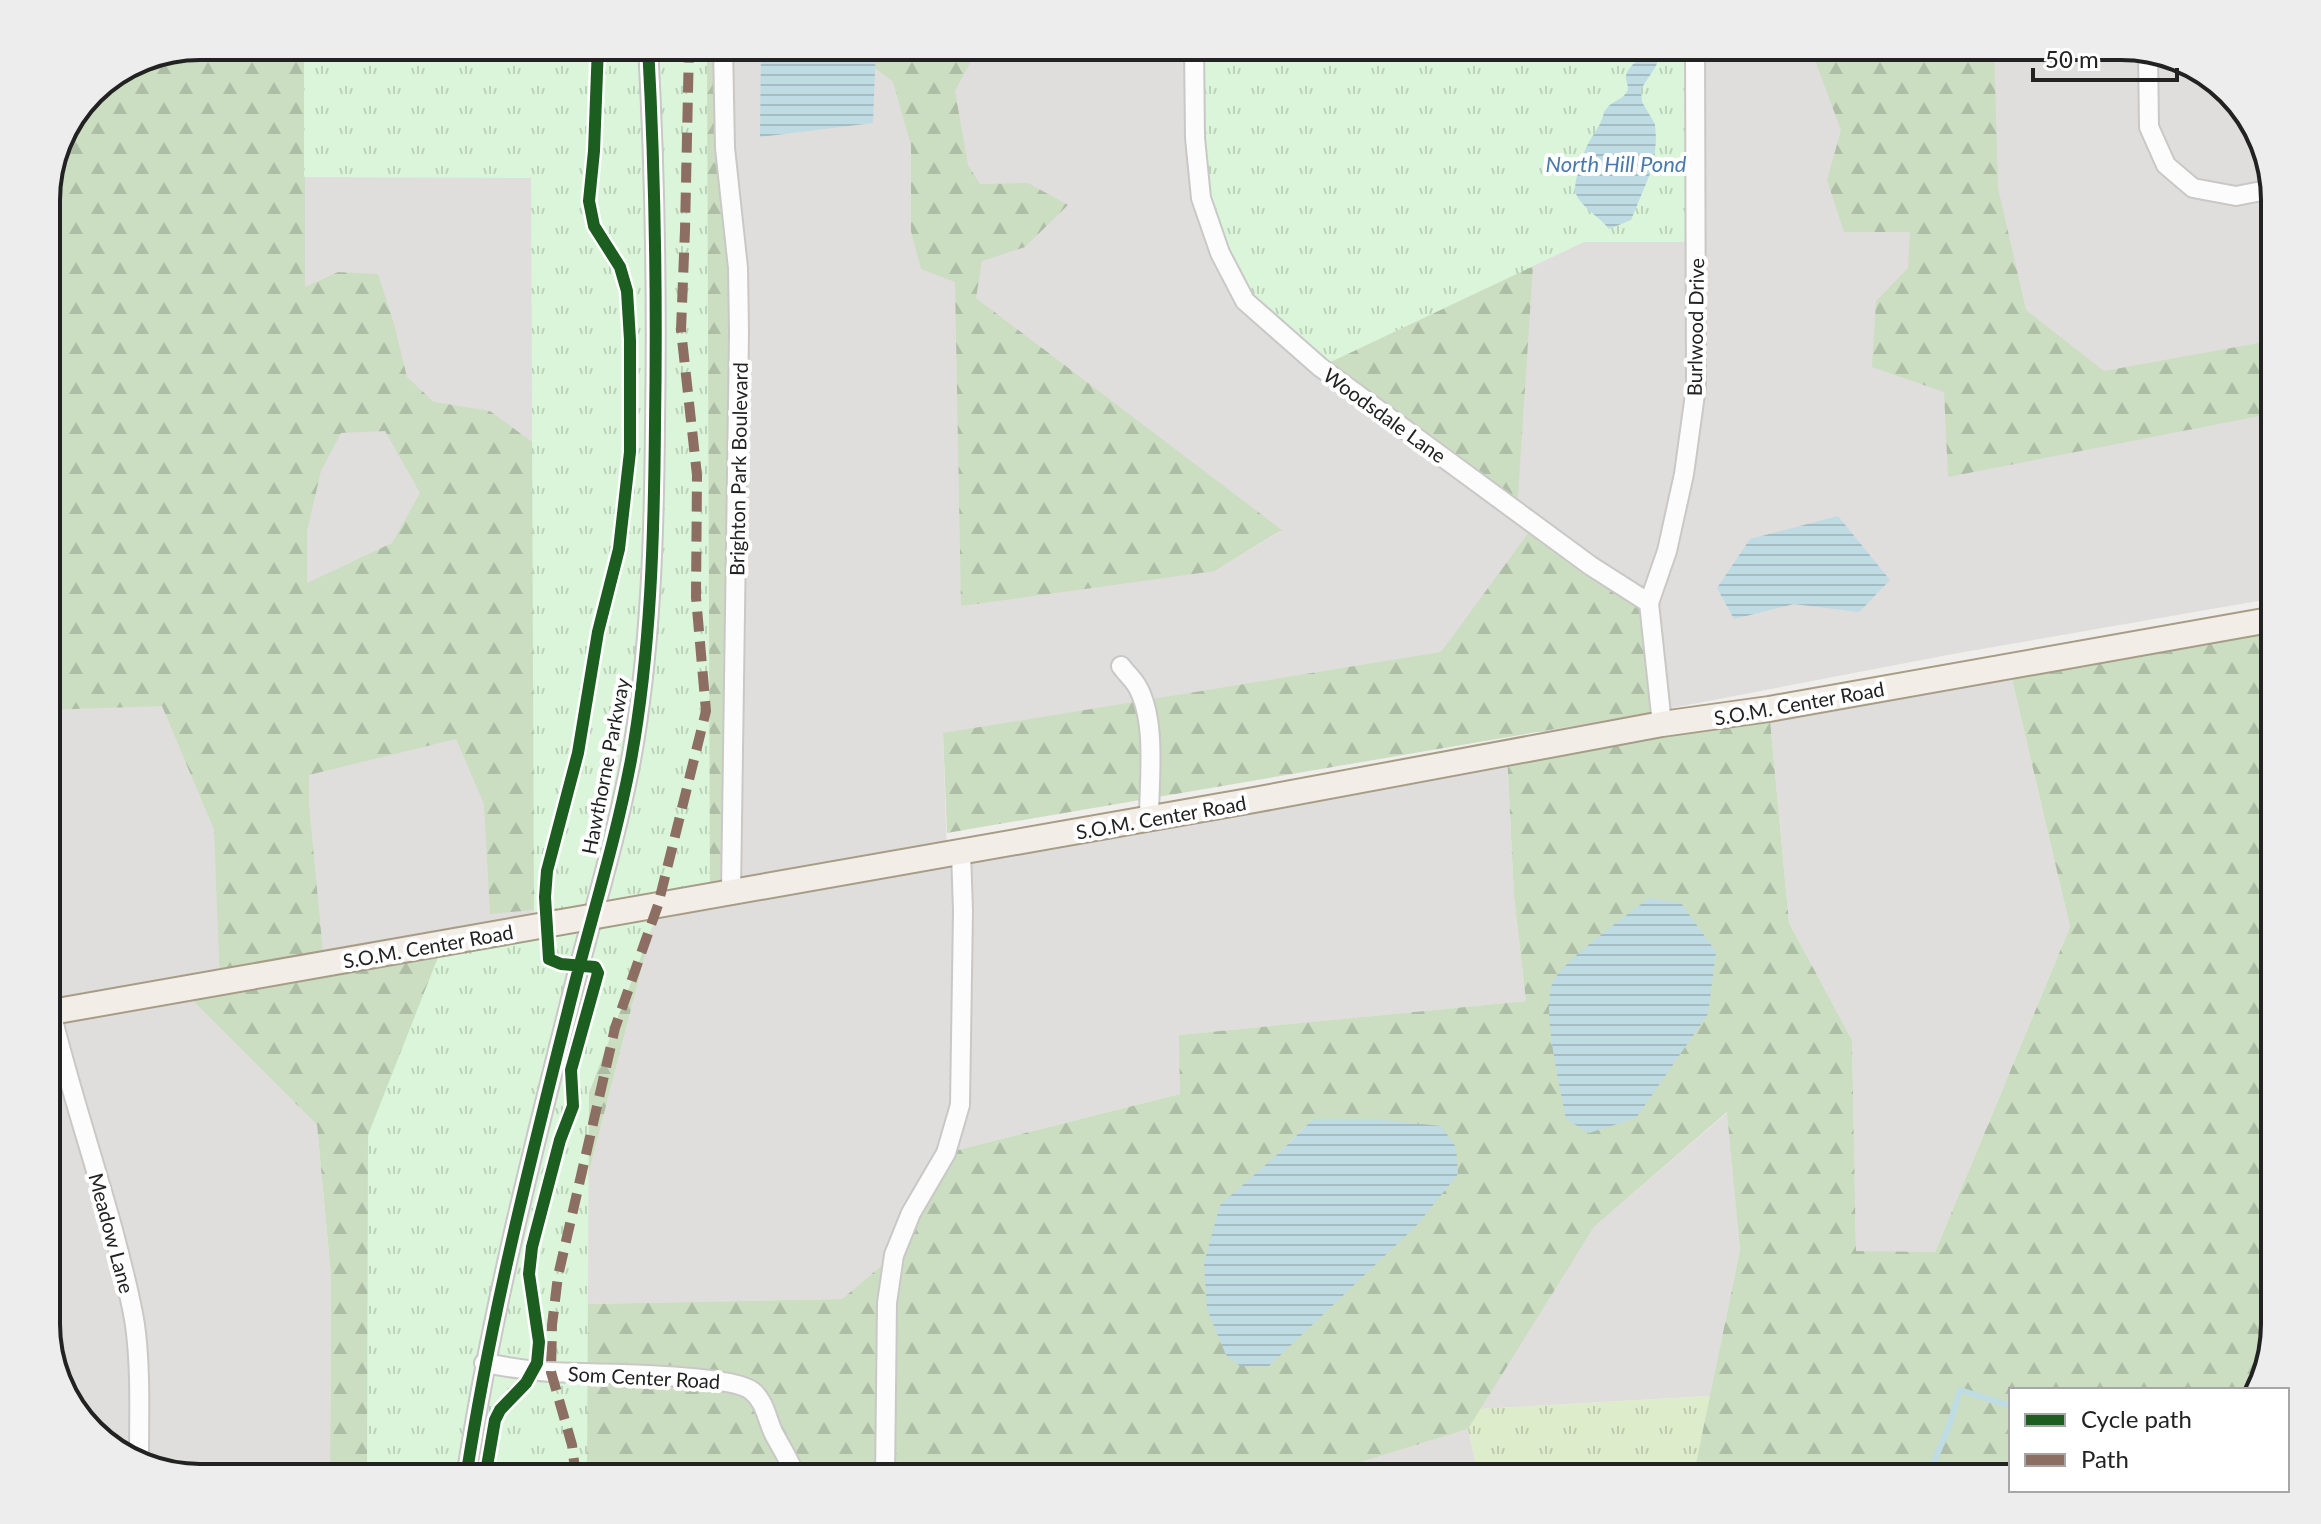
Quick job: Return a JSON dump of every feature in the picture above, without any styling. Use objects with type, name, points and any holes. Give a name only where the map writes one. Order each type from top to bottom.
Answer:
[{"type":"main road","name":"S.O.M. Center Road","points":[[60,1011],[1149,819],[1662,724],[1754,712],[2261,621]]},
{"type":"street","name":"Hawthorne Parkway","points":[[468,1464],[484,1363],[517,1214],[616,831],[631,759],[648,626],[654,479],[654,155],[649,60]]},
{"type":"street","name":"Brighton Park Boulevard","points":[[723,60],[725,148],[738,268],[739,333],[731,892]]},
{"type":"street","name":"Woodsdale Lane","points":[[1194,60],[1195,138],[1201,198],[1220,253],[1245,301],[1320,367],[1591,566],[1649,603]]},
{"type":"street","name":"Burlwood Drive","points":[[1649,603],[1667,551],[1679,498],[1696,387],[1695,60]]},
{"type":"street","points":[[2148,63],[2149,127],[2166,165],[2193,188],[2236,196],[2261,191]]},
{"type":"street","points":[[1649,603],[1662,724]]},
{"type":"street","points":[[1121,666],[1138,686],[1145,705],[1149,733],[1149,819]]},
{"type":"street","points":[[885,1464],[887,1303],[894,1255],[911,1213],[946,1153],[960,1105],[961,852]]},
{"type":"street","name":"Meadow Lane","points":[[60,1051],[115,1239],[135,1326],[139,1450]]},
{"type":"street","name":"Som Center Road","points":[[484,1363],[551,1372],[733,1382],[752,1390],[791,1464]]},
{"type":"shaded area","points":[[722,60],[2121,60],[2157,65],[2183,74],[2213,95],[2237,122],[2254,155],[2261,200],[2261,600],[1953,654],[1547,732],[943,733],[947,853],[1507,753],[1514,897],[1526,1001],[1180,1035],[1180,1094],[946,1153],[894,1255],[842,1299],[588,1304],[588,1176],[658,905]],"holes":[[[956,283],[1281,530],[1215,571]]]},
{"type":"shaded area","points":[[304,177],[531,178],[535,928],[181,989],[317,1125],[331,1276],[330,1464],[182,1463],[138,1450],[101,1423],[79,1394],[61,1342],[60,709],[162,705],[214,830],[308,805]]},
{"type":"shaded area","points":[[2009,666],[2070,927],[1935,1252],[1856,1252],[1852,1040],[1789,923],[1769,709]]},
{"type":"shaded area","points":[[1728,1112],[1740,1250],[1710,1396],[1480,1409],[1594,1227]]},
{"type":"shaded area","points":[[1468,1429],[1476,1464],[1354,1464]]},
{"type":"green space","points":[[191,60],[724,60],[738,268],[731,892],[658,905],[588,1176],[588,1304],[842,1299],[894,1255],[946,1153],[1180,1094],[1179,1035],[1526,1001],[1514,897],[1507,753],[1769,709],[1789,923],[1852,1040],[1856,1251],[1935,1252],[2070,927],[2009,666],[2261,621],[2261,1324],[2254,1369],[2246,1388],[2009,1388],[2009,1464],[1696,1464],[1740,1250],[1727,1112],[1594,1227],[1468,1429],[1354,1464],[330,1464],[331,1276],[317,1125],[181,989],[220,982],[214,830],[162,706],[60,710],[60,191],[74,138],[101,101],[122,84],[147,71]],"holes":[[[305,177],[531,178],[532,442],[490,411],[434,402],[407,377],[378,274],[338,272],[305,287]],[[385,431],[420,493],[392,543],[307,583],[307,531],[321,471],[341,433]],[[456,739],[484,804],[490,914],[534,910],[535,927],[324,963],[309,775]],[[1313,1119],[1204,1263],[1279,1153]]]},
{"type":"green space","points":[[304,60],[707,60],[710,894],[661,904],[589,1093],[587,1464],[367,1464],[368,1135],[444,942],[534,925],[531,178],[304,177]]},
{"type":"green space","points":[[875,60],[972,60],[955,91],[968,165],[980,184],[1028,183],[1068,205],[1025,247],[982,261],[976,298],[1282,530],[1215,571],[961,606],[955,282],[921,269],[911,231],[911,145],[893,82],[875,68]]},
{"type":"green space","points":[[1195,60],[1695,60],[1696,242],[1584,242],[1320,367],[1245,301],[1201,198]]},
{"type":"green space","points":[[1815,60],[1994,60],[1998,188],[2026,310],[2104,371],[2261,343],[2261,416],[1948,477],[1944,392],[1872,367],[1876,301],[1908,268],[1910,232],[1844,232],[1827,180],[1841,130]]},
{"type":"green space","points":[[1533,266],[1517,511],[1320,367]]},
{"type":"green space","points":[[1535,524],[1649,603],[1660,711],[947,833],[943,733],[1441,652]]},
{"type":"green space","points":[[1710,1396],[1696,1464],[1476,1464],[1468,1429],[1480,1409]]},
{"type":"water","points":[[761,60],[875,60],[873,123],[760,137]]},
{"type":"water","name":"North Hill Pond","points":[[1638,60],[1658,60],[1641,89],[1642,102],[1655,124],[1654,164],[1631,220],[1609,229],[1582,204],[1575,185],[1587,146],[1605,111],[1627,91],[1626,78],[1630,67]]},
{"type":"water","points":[[1838,516],[1890,580],[1859,612],[1794,604],[1734,619],[1717,588],[1750,539]]},
{"type":"water","points":[[1649,898],[1681,903],[1716,952],[1708,1014],[1636,1118],[1589,1133],[1566,1119],[1550,1031],[1549,997],[1552,984],[1580,952]]},
{"type":"water","points":[[1313,1119],[1373,1119],[1441,1126],[1456,1147],[1458,1174],[1417,1225],[1269,1366],[1240,1366],[1226,1355],[1207,1309],[1204,1263],[1220,1205]]},
{"type":"waterway","points":[[1933,1464],[1960,1390],[2009,1405]]},
{"type":"marked path","points":[[574,1464],[572,1445],[551,1372],[552,1325],[558,1276],[615,1028],[658,905],[706,711],[696,597],[697,475],[681,330],[689,60]]},
{"type":"cycle path","points":[[487,1464],[495,1420],[500,1410],[526,1383],[537,1363],[539,1342],[529,1274],[532,1247],[560,1140],[573,1106],[571,1070],[598,973],[595,967],[561,964],[549,959],[545,897],[547,871],[578,753],[598,632],[619,549],[630,452],[627,291],[620,267],[594,226],[589,201],[597,60]]},
{"type":"cycle path","points":[[468,1464],[515,1227],[612,843],[638,719],[647,635],[655,467],[656,283],[649,60]]}]
